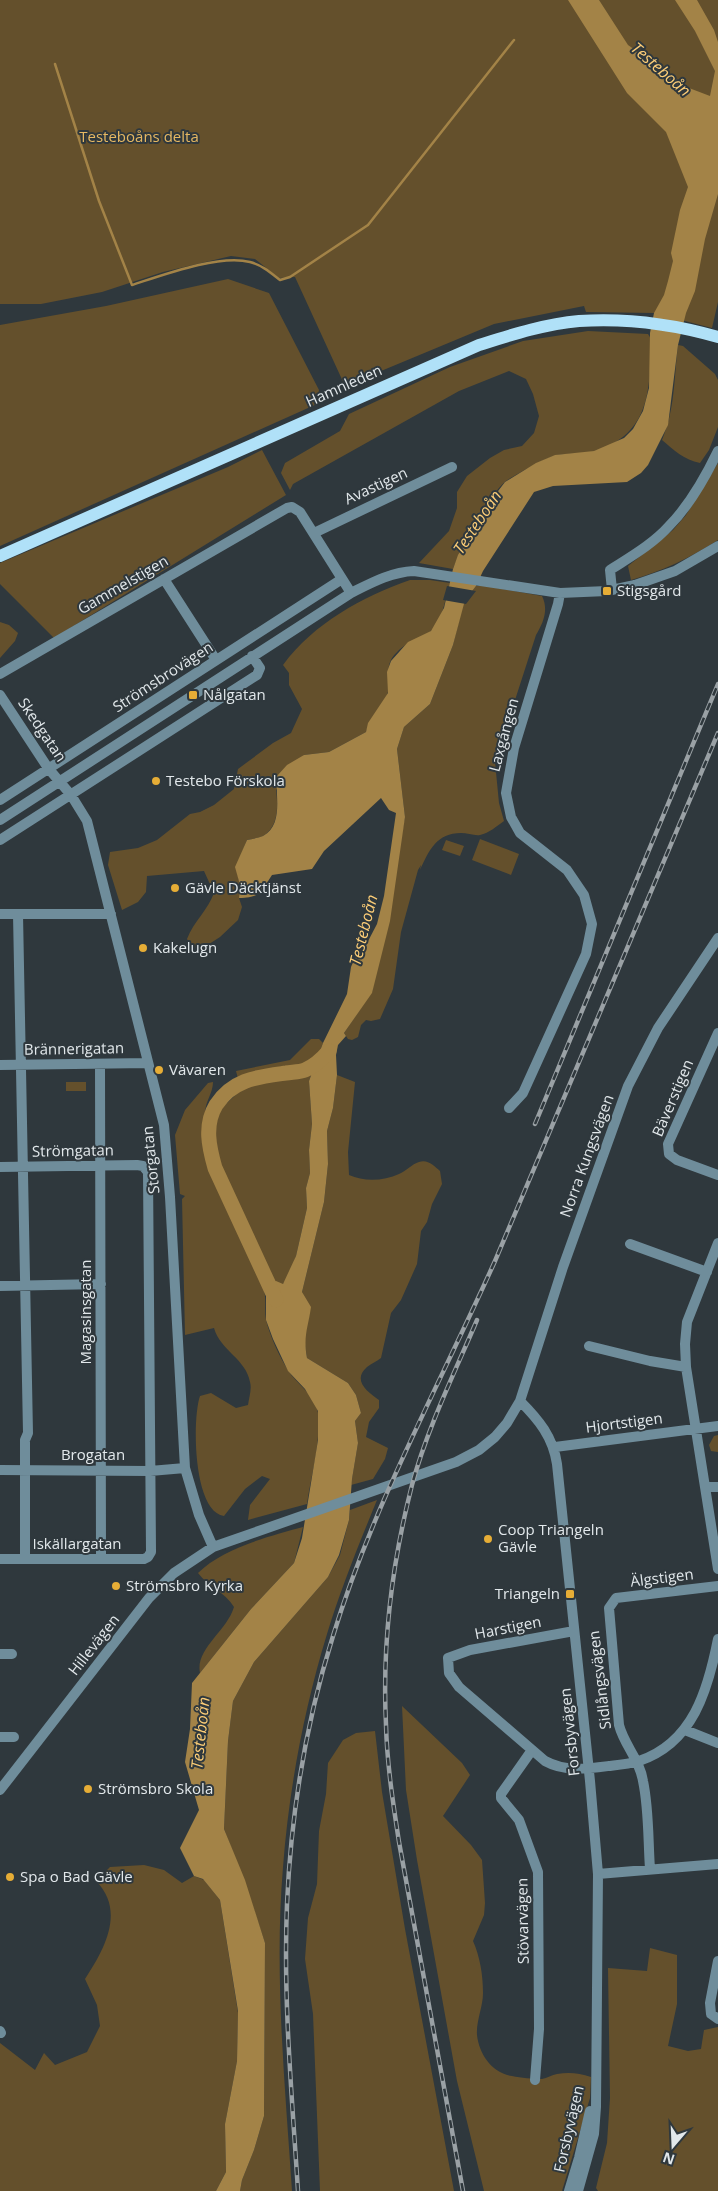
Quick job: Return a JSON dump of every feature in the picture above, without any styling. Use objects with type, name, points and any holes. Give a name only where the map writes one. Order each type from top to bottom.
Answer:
[{"type":"main road","name":"Hamnleden","points":[[0,556],[479,345],[520,332],[578,321],[638,322],[666,325],[714,336]]},
{"type":"main road","points":[[714,336],[718,346]]},
{"type":"street","points":[[612,590],[610,570],[646,546],[669,527],[693,496],[718,451]]},
{"type":"street","name":"Avastigen","points":[[314,533],[452,467]]},
{"type":"street","name":"Gammelstigen","points":[[0,674],[279,511],[292,507],[300,512],[314,533]]},
{"type":"street","points":[[314,533],[351,593]]},
{"type":"street","name":"Strömsbrovägen","points":[[0,820],[252,656],[351,593],[377,580],[399,572],[414,571],[560,593],[612,590],[635,585],[675,571],[718,546]]},
{"type":"street","points":[[164,579],[216,660]]},
{"type":"street","name":"Strömsbrovägen","points":[[0,800],[342,579]]},
{"type":"street","name":"Laxgången","points":[[509,1108],[523,1093],[586,954],[592,924],[584,895],[566,870],[520,833],[512,817],[506,793],[514,748],[560,593]]},
{"type":"street","points":[[0,840],[257,675],[260,668],[252,656]]},
{"type":"street","name":"Skedgatan","points":[[0,695],[48,768],[60,782]]},
{"type":"street","name":"Storgatan","points":[[60,782],[71,795],[90,829],[167,1141],[185,1468],[199,1515],[213,1547]]},
{"type":"street","points":[[0,914],[111,914]]},
{"type":"street","points":[[18,914],[28,1433],[25,1440],[25,1559]]},
{"type":"street","name":"Norra Kungsvägen","points":[[520,1401],[563,1267],[628,1086],[658,1028],[718,938]]},
{"type":"street","name":"Bäverstigen","points":[[718,1033],[668,1144],[669,1154],[677,1160],[718,1175]]},
{"type":"street","name":"Brännerigatan","points":[[0,1065],[148,1063]]},
{"type":"street","name":"Magasinsgatan","points":[[100,1064],[101,1559]]},
{"type":"street","name":"Strömgatan","points":[[0,1167],[137,1165],[145,1167],[149,1175],[150,1471]]},
{"type":"street","points":[[718,1243],[687,1322],[685,1344],[686,1367],[718,1568]]},
{"type":"street","points":[[630,1244],[707,1272]]},
{"type":"street","points":[[0,1286],[101,1284]]},
{"type":"street","points":[[589,1346],[650,1361],[686,1367]]},
{"type":"street","name":"Forsbyvägen","points":[[520,1401],[546,1430],[554,1447],[598,1874],[594,2134],[578,2191]]},
{"type":"street","name":"Hillevägen","points":[[0,1790],[149,1598],[178,1570],[213,1547],[456,1462],[479,1450],[495,1437],[507,1423],[520,1401]]},
{"type":"street","name":"Hjortstigen","points":[[554,1447],[718,1426]]},
{"type":"street","name":"Brogatan","points":[[0,1470],[150,1471],[185,1468]]},
{"type":"street","name":"Iskällargatan","points":[[0,1559],[148,1558],[150,1552],[150,1471]]},
{"type":"street","points":[[705,1487],[718,1487]]},
{"type":"street","name":"Älgstigen","points":[[611,1603],[616,1598],[718,1586]]},
{"type":"street","name":"Sidlångsvägen","points":[[611,1603],[608,1618],[619,1725],[622,1736],[637,1762],[643,1780],[650,1869]]},
{"type":"street","name":"Harstigen","points":[[532,1750],[452,1680],[449,1673],[448,1658],[470,1650],[574,1631]]},
{"type":"street","points":[[532,1750],[554,1766],[569,1770],[637,1762],[649,1757],[685,1730],[696,1712],[715,1667],[718,1639]]},
{"type":"street","points":[[0,1654],[12,1654]]},
{"type":"street","points":[[685,1730],[718,1743]]},
{"type":"street","points":[[0,1737],[14,1737]]},
{"type":"street","name":"Stövarvägen","points":[[532,1750],[501,1794],[501,1798],[519,1820],[538,1872],[539,2029],[535,2080]]},
{"type":"street","points":[[598,1874],[718,1864]]},
{"type":"street","points":[[718,1961],[710,2003],[712,2014],[718,2019]]},
{"type":"street","name":"Forsbyvägen","points":[[569,2191],[580,2158],[592,2106],[596,2073]]},
{"type":"green space","name":"Testeboåns delta","points":[[0,0],[718,0],[718,302],[712,328],[654,313],[586,312],[584,306],[494,324],[345,386],[295,277],[279,278],[255,259],[231,256],[163,272],[102,292],[41,304],[0,304]]},
{"type":"green space","points":[[228,279],[269,293],[319,390],[317,404],[0,546],[0,325],[106,306]]},
{"type":"green space","points":[[588,331],[648,334],[651,339],[648,391],[644,407],[637,421],[627,433],[613,443],[586,453],[552,456],[506,481],[484,509],[453,569],[419,563],[449,531],[457,508],[457,492],[467,476],[490,458],[504,450],[522,446],[534,433],[539,416],[533,394],[526,379],[509,371],[459,391],[293,484],[290,490],[281,473],[285,463],[340,431],[349,414],[450,367],[523,341]]},
{"type":"green space","points":[[678,345],[683,346],[715,374],[718,380],[718,427],[709,450],[700,463],[684,457],[662,440],[672,405]]},
{"type":"green space","points":[[262,450],[286,495],[54,638],[0,584],[0,563],[228,467]]},
{"type":"green space","points":[[718,463],[718,540],[676,563],[631,580],[628,566],[673,530],[686,515]]},
{"type":"green space","points":[[410,580],[450,583],[438,623],[430,632],[406,645],[392,658],[388,670],[389,688],[386,697],[366,732],[329,752],[304,755],[276,790],[277,809],[272,827],[263,836],[247,840],[236,867],[240,885],[239,898],[242,907],[238,920],[220,937],[206,946],[192,948],[187,939],[214,893],[204,871],[147,876],[146,892],[138,902],[122,910],[108,865],[110,852],[138,848],[157,840],[190,814],[200,812],[214,805],[234,789],[238,769],[273,743],[291,733],[302,709],[289,685],[289,673],[283,665],[295,650],[309,636],[340,613],[357,603]]},
{"type":"green space","points":[[476,586],[542,596],[545,606],[543,621],[536,635],[495,762],[499,803],[504,821],[490,831],[480,835],[453,834],[440,839],[435,844],[420,870],[421,865],[418,870],[401,932],[393,989],[380,1019],[366,1020],[361,1025],[358,1037],[352,1040],[348,1039],[344,1033],[372,992],[405,817],[397,749],[404,727],[430,704],[453,645],[464,600]]},
{"type":"green space","points":[[0,622],[9,625],[18,633],[15,641],[0,658]]},
{"type":"green space","points":[[480,839],[519,854],[511,875],[472,860]]},
{"type":"green space","points":[[446,840],[464,846],[460,856],[442,850]]},
{"type":"green space","points":[[311,1039],[319,1039],[323,1043],[309,1081],[312,1124],[309,1150],[310,1173],[306,1188],[307,1208],[296,1256],[290,1273],[283,1284],[263,1286],[266,1320],[275,1346],[288,1370],[314,1401],[319,1424],[317,1447],[307,1504],[248,1520],[250,1505],[270,1479],[262,1476],[245,1489],[224,1516],[214,1511],[206,1499],[197,1463],[196,1424],[200,1396],[211,1393],[236,1408],[248,1405],[251,1385],[244,1367],[217,1336],[214,1328],[185,1335],[182,1199],[185,1196],[180,1194],[175,1135],[185,1110],[208,1083],[213,1082],[205,1113],[213,1116],[241,1090],[236,1071],[290,1060]]},
{"type":"green space","points":[[337,1075],[355,1082],[348,1152],[349,1175],[367,1180],[381,1179],[402,1173],[416,1163],[425,1161],[440,1171],[442,1184],[432,1204],[427,1222],[421,1231],[417,1264],[401,1300],[391,1313],[381,1358],[367,1367],[361,1377],[361,1381],[366,1389],[379,1400],[379,1408],[369,1422],[366,1437],[388,1448],[385,1459],[373,1479],[351,1485],[358,1443],[355,1421],[361,1413],[356,1395],[348,1383],[307,1358],[305,1328],[309,1317],[302,1292],[324,1202],[328,1164],[327,1131],[333,1108]]},
{"type":"green space","points":[[66,1082],[86,1082],[86,1091],[66,1091]]},
{"type":"green space","points":[[718,1435],[718,1452],[711,1451],[709,1445],[714,1436]]},
{"type":"green space","points":[[377,1500],[344,1583],[319,1662],[299,1749],[289,1808],[283,1867],[280,1989],[292,2191],[240,2191],[264,2116],[265,1943],[224,1829],[228,1741],[233,1701],[254,1662],[328,1577],[340,1555],[350,1510]]},
{"type":"green space","points":[[303,1527],[294,1563],[251,1609],[200,1673],[202,1656],[225,1624],[234,1607],[226,1597],[198,1573],[208,1564],[234,1550],[262,1539]]},
{"type":"green space","points":[[402,1706],[462,1763],[470,1775],[443,1816],[471,1845],[482,1860],[484,1915],[473,1941],[479,1960],[483,1993],[477,2035],[480,2049],[488,2062],[498,2071],[516,2077],[542,2079],[557,2074],[570,2073],[591,2077],[590,2098],[562,2191],[484,2191],[457,2081],[417,1860],[406,1790]]},
{"type":"green space","points":[[375,1731],[382,1792],[405,1929],[454,2191],[320,2191],[313,2014],[305,1959],[308,1918],[317,1884],[319,1831],[326,1794],[328,1763],[343,1740],[356,1733]]},
{"type":"green space","points":[[144,1865],[164,1870],[182,1883],[194,1876],[204,1880],[220,1900],[238,2013],[237,2061],[225,2124],[226,2172],[216,2191],[0,2191],[0,2043],[35,2070],[44,2053],[55,2065],[87,2052],[100,2026],[97,2005],[85,1979],[105,1943],[111,1918],[110,1905],[105,1893],[96,1881],[110,1867]]},
{"type":"green space","points":[[650,1948],[677,1955],[677,2004],[668,2046],[688,2051],[701,2049],[704,2030],[718,2027],[718,2191],[598,2191],[596,2188],[607,2143],[610,2098],[608,1968],[647,1971]]},
{"type":"water","points":[[568,0],[599,0],[628,45],[689,88],[710,96],[715,71],[695,31],[675,0],[697,0],[714,30],[718,42],[718,194],[705,239],[695,291],[686,313],[678,345],[668,425],[648,465],[641,473],[627,482],[553,486],[534,492],[483,571],[476,586],[465,600],[453,645],[430,704],[404,727],[397,749],[405,817],[390,921],[372,993],[344,1033],[346,1036],[338,1045],[333,1108],[327,1131],[328,1164],[324,1202],[302,1292],[311,1307],[306,1338],[307,1358],[348,1383],[356,1395],[361,1413],[355,1421],[358,1443],[352,1479],[349,1520],[339,1555],[328,1577],[254,1662],[233,1701],[228,1741],[224,1829],[245,1880],[265,1943],[264,2116],[240,2191],[216,2191],[226,2172],[225,2124],[237,2061],[238,2011],[220,1900],[203,1879],[194,1876],[180,1848],[199,1810],[185,1762],[190,1729],[192,1683],[251,1609],[294,1563],[302,1538],[318,1440],[318,1411],[305,1389],[288,1371],[273,1339],[266,1320],[266,1295],[263,1286],[276,1281],[283,1284],[296,1256],[307,1208],[306,1188],[310,1173],[309,1150],[312,1124],[309,1081],[323,1043],[347,994],[351,967],[356,955],[366,945],[377,924],[384,896],[396,813],[389,810],[381,798],[324,851],[312,869],[272,875],[262,890],[251,897],[239,898],[240,885],[235,867],[247,840],[263,836],[270,831],[274,824],[277,809],[277,776],[287,765],[304,755],[329,752],[366,732],[368,723],[388,693],[387,672],[391,661],[408,642],[431,631],[444,608],[458,555],[489,503],[505,482],[536,463],[555,455],[594,451],[624,438],[633,429],[643,411],[649,388],[650,333],[654,313],[664,295],[668,281],[673,261],[671,253],[680,210],[688,187],[666,132],[627,93]]},
{"type":"pier","points":[[447,586],[476,591],[466,604],[443,600]]},
{"type":"waterway","points":[[55,64],[99,201],[132,285],[207,263],[237,260],[258,265],[280,280],[290,277],[368,225],[514,40]]},
{"type":"waterway","name":"Testeboån","points":[[276,1300],[215,1168],[209,1136],[210,1120],[216,1105],[223,1096],[238,1085],[256,1078],[305,1070],[315,1064],[329,1051]]},
{"type":"railway","points":[[535,1124],[718,684]]},
{"type":"railway","points":[[298,2191],[287,2012],[287,1904],[292,1836],[301,1768],[323,1669],[349,1587],[367,1540],[408,1446],[495,1261],[718,733]]},
{"type":"railway","points":[[463,2191],[399,1842],[389,1769],[385,1695],[390,1604],[399,1544],[412,1485],[433,1422],[477,1320]]},
{"type":"place","name":"Stigsgård","points":[[607,591]]},
{"type":"place","name":"Nålgatan","points":[[193,695]]},
{"type":"place","name":"Testebo Förskola","points":[[156,781]]},
{"type":"place","name":"Gävle Däcktjänst","points":[[175,888]]},
{"type":"place","name":"Kakelugn","points":[[143,948]]},
{"type":"place","name":"Vävaren","points":[[159,1070]]},
{"type":"place","name":"Coop Triangeln Gävle","points":[[488,1539]]},
{"type":"place","name":"Strömsbro Kyrka","points":[[116,1586]]},
{"type":"place","name":"Triangeln","points":[[570,1594]]},
{"type":"place","name":"Strömsbro Skola","points":[[88,1789]]},
{"type":"place","name":"Spa o Bad Gävle","points":[[10,1877]]}]
